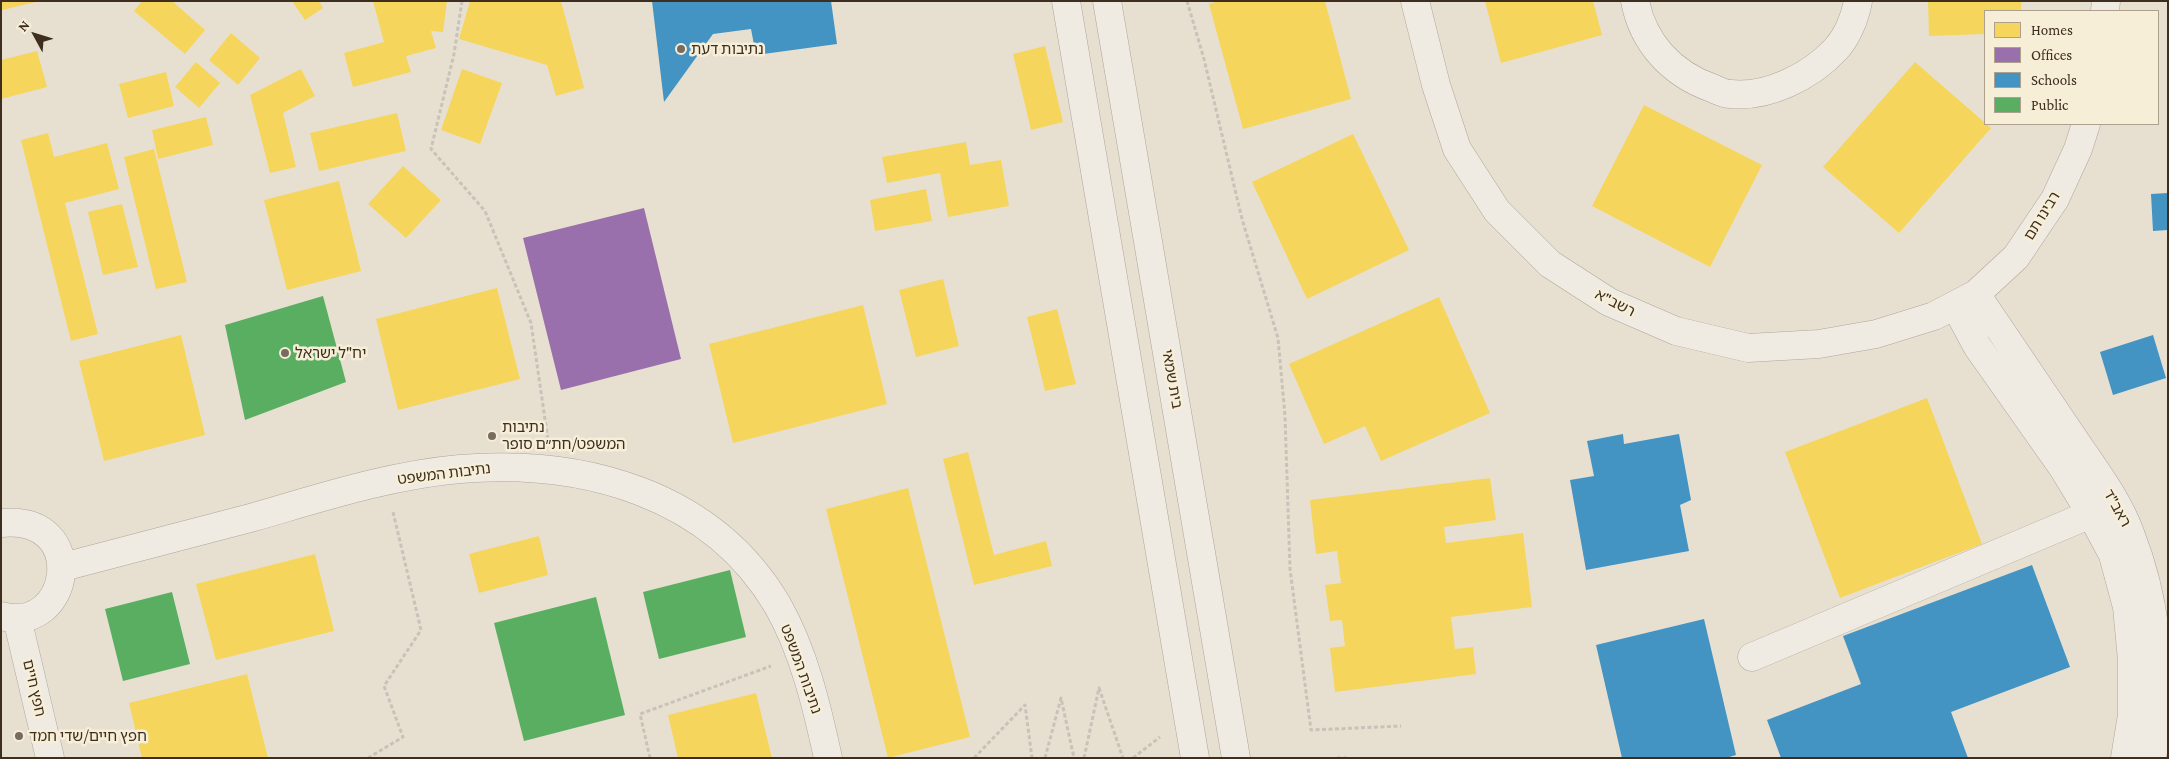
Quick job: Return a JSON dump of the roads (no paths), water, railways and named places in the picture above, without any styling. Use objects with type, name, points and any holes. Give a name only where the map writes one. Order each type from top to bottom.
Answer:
[{"type":"street","points":[[1066,1],[1195,758]]},
{"type":"street","name":"בית שמאי","points":[[1107,1],[1236,758]]},
{"type":"street","name":"רשב\"א","points":[[1415,1],[1436,85],[1457,149],[1462,157],[1497,211],[1550,264],[1609,302],[1676,332],[1748,348],[1819,344],[1876,334],[1934,316],[1966,299]]},
{"type":"street","points":[[1635,1],[1638,18],[1661,57],[1691,81],[1728,94],[1764,93],[1808,72],[1836,49],[1855,17],[1858,1]]},
{"type":"street","name":"רבינו תם","points":[[1966,299],[2016,257],[2055,199],[2078,149],[2086,125]]},
{"type":"street","name":"ראב\"ד","points":[[1966,299],[1977,346],[2063,468],[2113,555],[2127,607],[2132,660],[2132,715],[2125,758]]},
{"type":"street","name":"ראב\"ד","points":[[1966,299],[2101,478],[2130,532],[2147,586],[2157,641],[2157,698],[2152,758]]},
{"type":"street","name":"נתיבות המשפט","points":[[62,567],[386,482],[458,469],[511,467],[566,472],[620,484],[670,502],[716,533],[748,563],[778,607],[800,655],[818,714],[828,758]]},
{"type":"street","name":"ראב\"ד","points":[[1752,658],[2091,514]]},
{"type":"street","points":[[1,523],[17,522],[41,530],[53,541],[59,551],[62,567],[61,581],[54,596],[41,610],[26,617],[9,617]]},
{"type":"street","name":"חפץ חיים","points":[[9,617],[50,758]]},
{"type":"place","name":"נתיבות דעת","points":[[681,49]]},
{"type":"place","name":"יח\"ל ישראל","points":[[285,353]]},
{"type":"place","name":"נתיבות המשפט/חת״ם סופר","points":[[492,436]]},
{"type":"place","name":"חפץ חיים/שדי חמד","points":[[19,736]]}]
